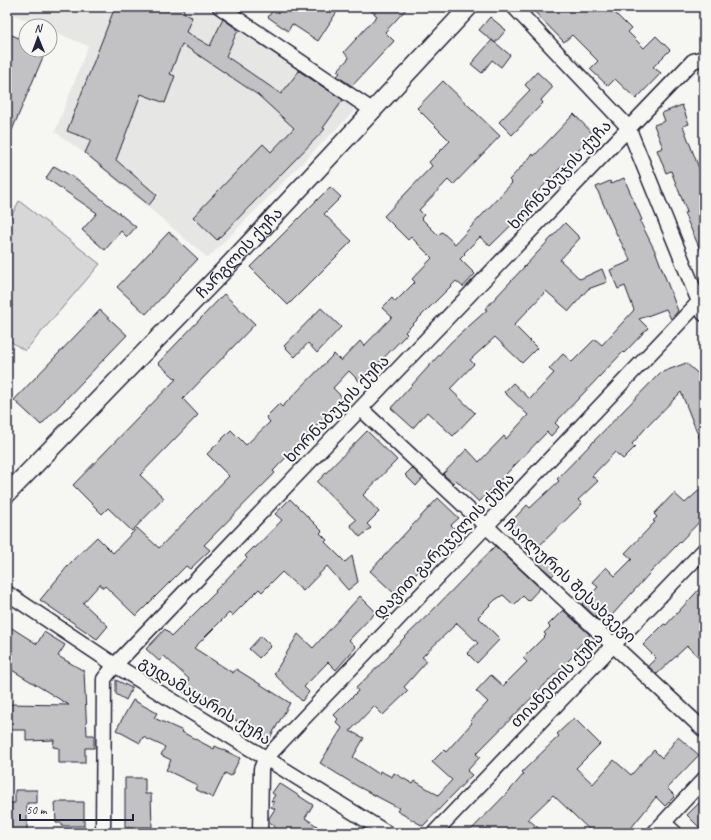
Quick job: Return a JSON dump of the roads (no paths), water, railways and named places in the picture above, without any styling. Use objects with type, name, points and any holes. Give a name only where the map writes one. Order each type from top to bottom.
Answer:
[{"type":"street","points":[[220,7],[372,110]]},
{"type":"street","name":"ჩარგლის ქუჩა","points":[[7,494],[226,268],[351,136],[372,110],[469,7]]},
{"type":"street","points":[[514,7],[628,127],[702,308]]},
{"type":"street","name":"ხორნაბუჯის ქუჩა","points":[[103,833],[104,679],[115,665],[361,409],[628,127],[693,61],[704,58]]},
{"type":"street","name":"დავით გარეჯელის ქუჩა","points":[[265,759],[486,526],[702,308]]},
{"type":"street","name":"ჩაილურის შესახვევი","points":[[361,409],[704,730]]},
{"type":"street","name":"თიანეთის ქუჩა","points":[[434,833],[704,550]]},
{"type":"street","name":"გუდამაყარის ქუჩა","points":[[7,593],[115,665],[387,833]]},
{"type":"street","points":[[260,833],[261,769],[265,759]]},
{"type":"street","points":[[675,833],[659,828],[704,779]]}]
